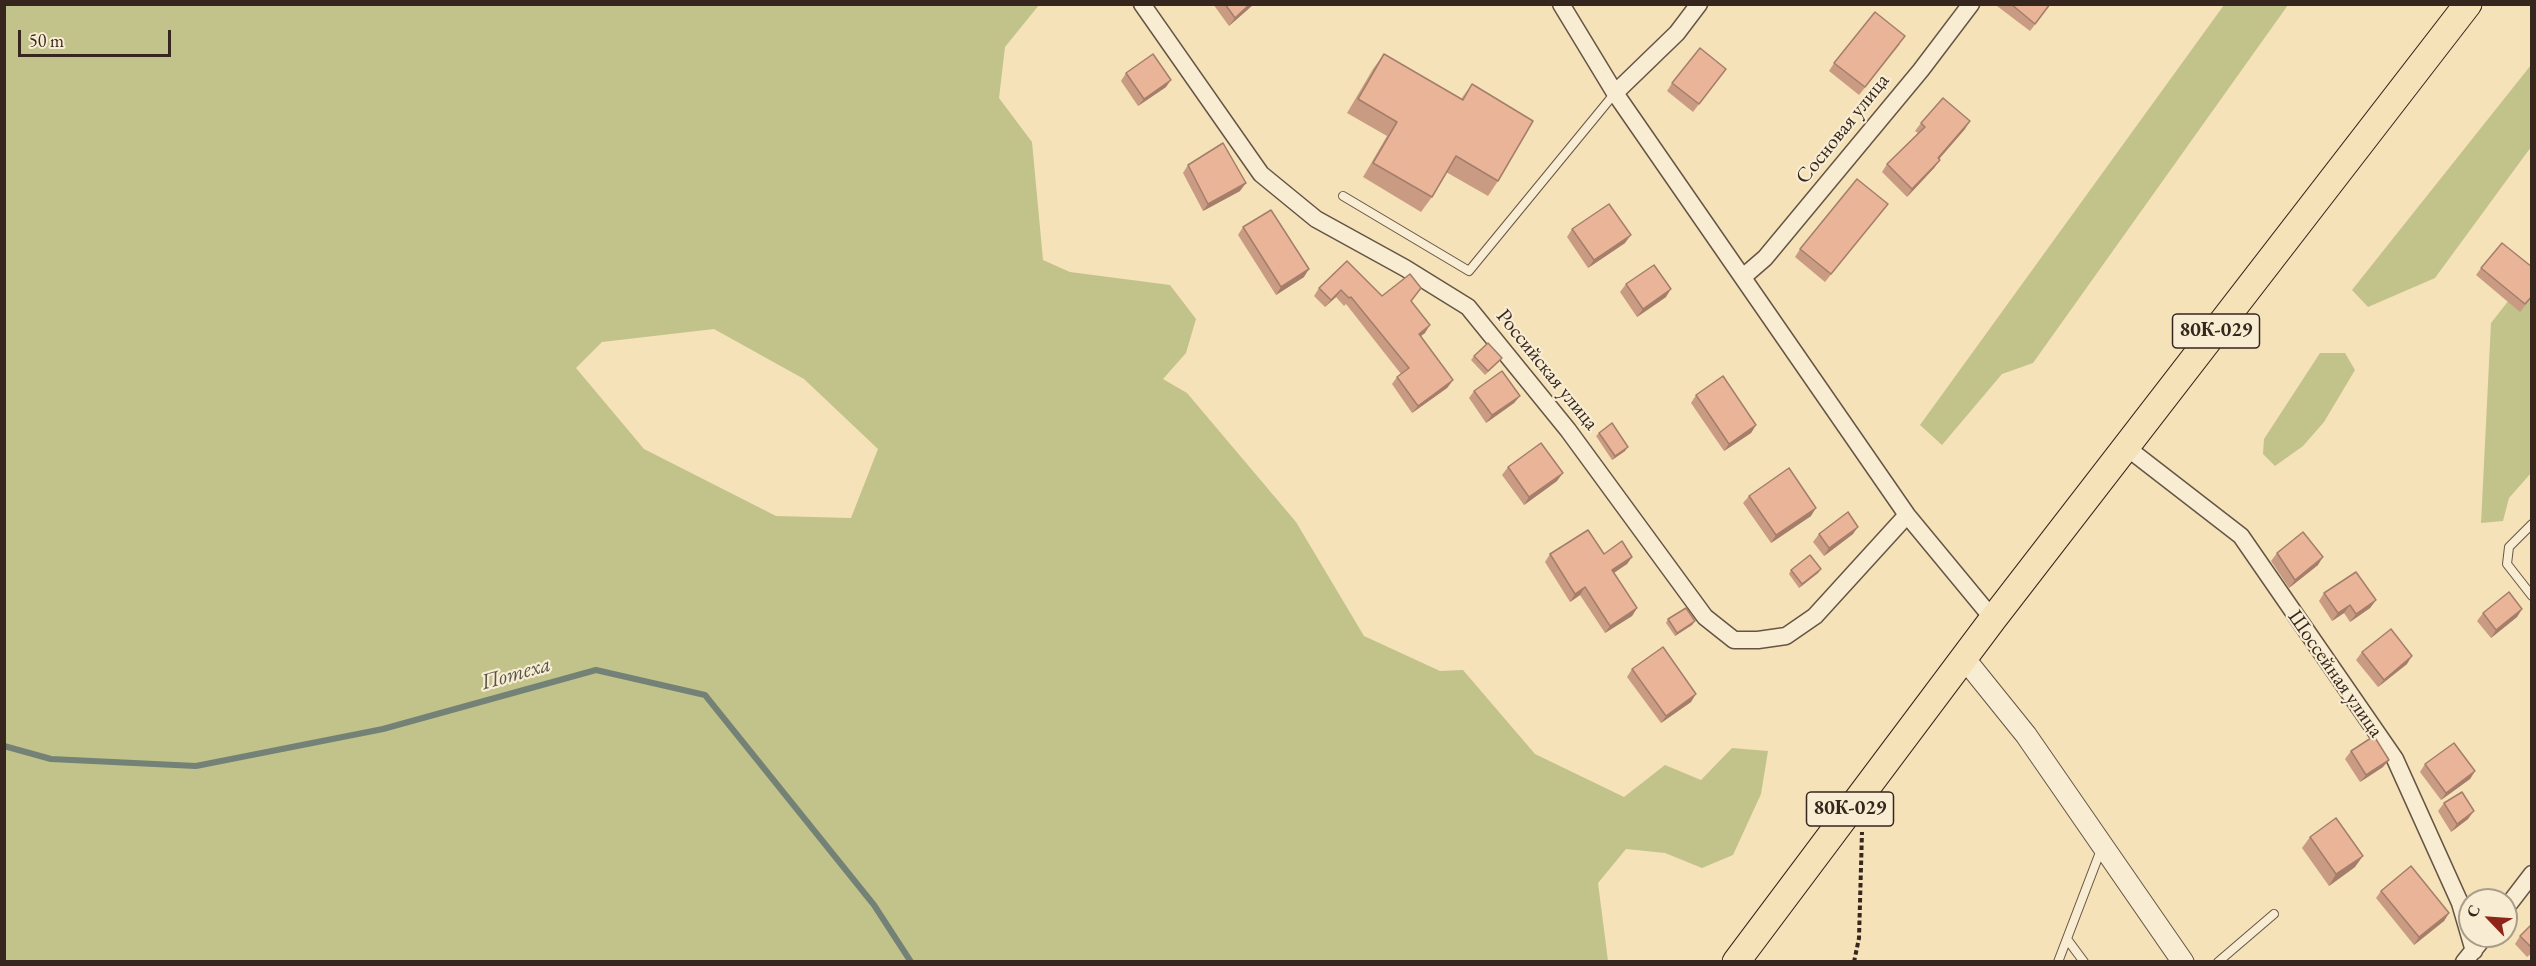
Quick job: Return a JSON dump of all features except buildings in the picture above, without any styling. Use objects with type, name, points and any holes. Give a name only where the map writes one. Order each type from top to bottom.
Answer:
[{"type":"main road","name":"80К-029","points":[[1736,962],[1993,619],[2468,4]]},
{"type":"street","name":"Российская улица","points":[[1142,4],[1261,174],[1316,219],[1405,268],[1468,307],[1568,430],[1705,617],[1734,640],[1758,640],[1786,636],[1815,616],[1907,515]]},
{"type":"street","points":[[1561,4],[1614,93],[1907,515],[1993,619]]},
{"type":"street","points":[[1614,93],[1677,33],[1699,4]]},
{"type":"street","name":"Сосновая улица","points":[[1743,277],[1765,258],[1921,70],[1971,4]]},
{"type":"street","name":"Шоссейная улица","points":[[2126,447],[2241,536],[2395,759],[2460,903],[2469,956]]},
{"type":"street","points":[[1964,657],[2026,735],[2183,962]]},
{"type":"street","points":[[2518,892],[2532,874]]},
{"type":"lane","points":[[1342,196],[1469,271],[1614,93]]},
{"type":"lane","points":[[2532,524],[2509,547],[2506,564],[2532,596]]},
{"type":"lane","points":[[2058,962],[2102,847]]},
{"type":"lane","points":[[2218,962],[2274,914]]},
{"type":"lane","points":[[2067,939],[2084,962]]},
{"type":"path","points":[[1849,811],[1862,822],[1860,938],[1854,962]]},
{"type":"green space","points":[[5,4],[1039,5],[1005,47],[999,98],[1032,142],[1043,260],[1070,272],[1170,285],[1196,319],[1186,353],[1163,379],[1187,393],[1296,522],[1364,636],[1440,671],[1463,670],[1535,754],[1624,797],[1665,765],[1701,780],[1732,748],[1768,751],[1761,794],[1733,855],[1702,868],[1665,853],[1626,849],[1598,883],[1608,961],[5,961]],"holes":[[[714,329],[804,379],[878,449],[851,518],[776,516],[644,449],[576,368],[602,342]]]},
{"type":"green space","points":[[2224,5],[2288,5],[2033,363],[2002,374],[1942,445],[1920,425]]},
{"type":"green space","points":[[2531,65],[2531,147],[2435,278],[2368,307],[2352,290]]},
{"type":"green space","points":[[2531,272],[2531,473],[2509,498],[2503,521],[2481,523],[2491,323]]},
{"type":"green space","points":[[2320,353],[2345,353],[2355,370],[2324,422],[2303,446],[2275,466],[2263,454],[2264,439]]},
{"type":"waterway","name":"Потеха","points":[[4,746],[51,759],[196,766],[383,729],[596,670],[705,695],[874,905],[911,962]]}]
